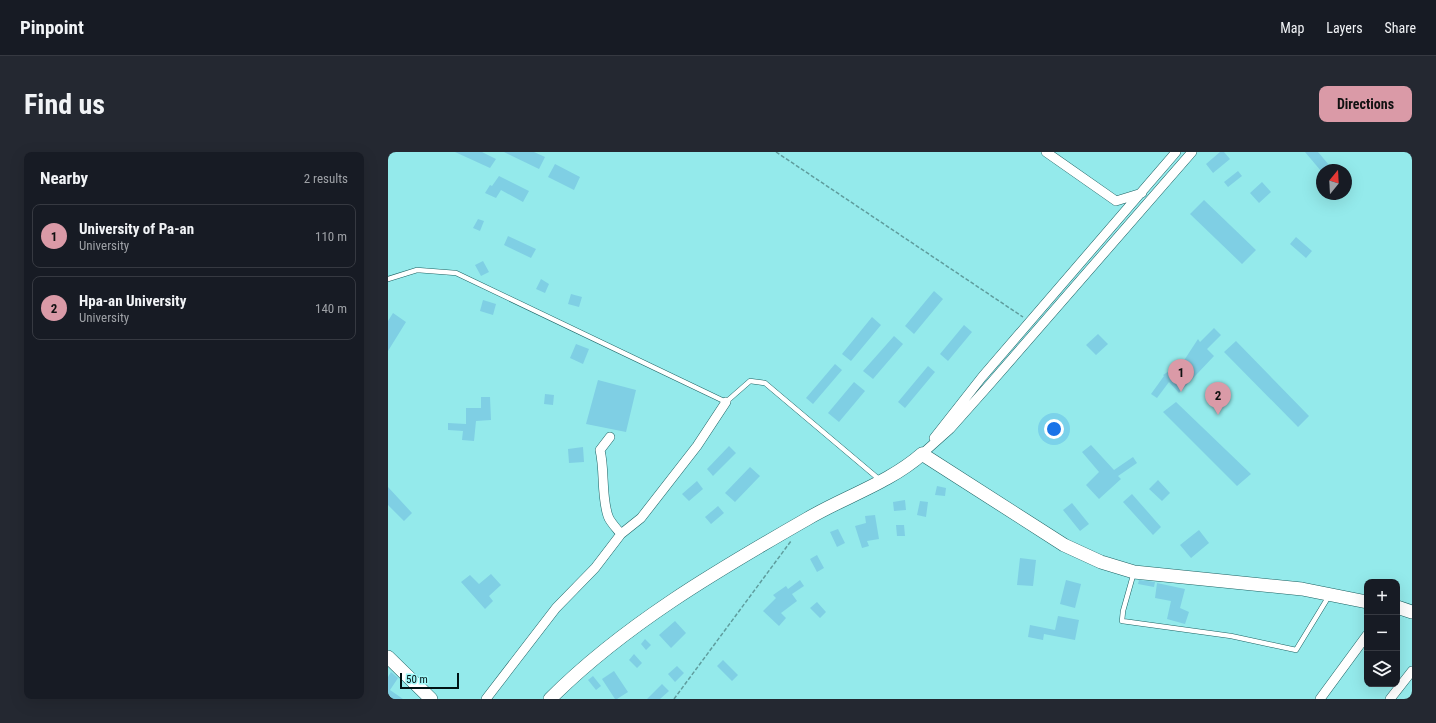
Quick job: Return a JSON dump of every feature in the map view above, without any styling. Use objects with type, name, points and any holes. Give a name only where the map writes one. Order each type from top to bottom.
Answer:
[{"type":"street","points":[[1046,152],[1116,201],[1142,193]]},
{"type":"street","points":[[922,454],[982,377],[1176,152]]},
{"type":"street","points":[[550,699],[597,656],[660,608],[807,518],[880,481],[903,468],[922,454],[950,429],[1192,152]]},
{"type":"street","points":[[982,377],[990,384]]},
{"type":"street","points":[[486,699],[556,608],[594,568],[621,534],[641,518],[697,446],[726,402]]},
{"type":"street","points":[[610,436],[600,450],[604,464],[605,495],[608,517],[621,534]]},
{"type":"street","points":[[922,454],[1064,545],[1102,562],[1134,572],[1302,589],[1364,601]]},
{"type":"street","points":[[1400,609],[1412,612]]},
{"type":"street","points":[[1320,699],[1364,639]]},
{"type":"street","points":[[388,657],[431,699]]},
{"type":"street","points":[[1390,699],[1412,671]]},
{"type":"lane","points":[[1142,193],[1150,200]]},
{"type":"lane","points":[[1083,261],[1091,269]]},
{"type":"lane","points":[[1076,269],[1084,277]]},
{"type":"lane","points":[[388,279],[417,270],[456,273],[726,402],[750,381],[765,383],[880,481]]},
{"type":"lane","points":[[1134,572],[1123,611],[1122,621],[1231,636],[1296,650],[1330,594]]},
{"type":"path","points":[[776,152],[1030,322]]},
{"type":"path","points":[[674,699],[793,538]]},
{"type":"building","points":[[455,152],[482,152],[496,159],[490,168]]},
{"type":"building","points":[[504,152],[534,152],[545,157],[539,169]]},
{"type":"building","points":[[1220,152],[1224,152],[1230,159],[1213,173],[1206,164]]},
{"type":"building","points":[[1305,152],[1318,152],[1328,164],[1316,165]]},
{"type":"building","points":[[555,164],[580,177],[574,190],[548,177]]},
{"type":"building","points":[[1238,171],[1242,176],[1228,187],[1224,182]]},
{"type":"building","points":[[499,176],[529,191],[523,202],[501,190],[496,198],[485,193],[490,185],[492,186]]},
{"type":"building","points":[[1262,182],[1271,192],[1259,203],[1250,193]]},
{"type":"building","points":[[1204,200],[1256,250],[1242,264],[1190,214]]},
{"type":"building","points":[[478,219],[484,221],[480,231],[473,228]]},
{"type":"building","points":[[508,236],[536,249],[531,258],[504,245]]},
{"type":"building","points":[[1296,237],[1312,251],[1306,258],[1290,244]]},
{"type":"building","points":[[483,261],[489,272],[481,276],[475,265]]},
{"type":"building","points":[[541,279],[549,284],[545,293],[536,289]]},
{"type":"building","points":[[934,291],[943,299],[914,334],[905,326]]},
{"type":"building","points":[[571,294],[582,297],[579,307],[568,304]]},
{"type":"building","points":[[483,300],[496,304],[493,315],[480,311]]},
{"type":"building","points":[[393,313],[406,322],[388,351],[388,321]]},
{"type":"building","points":[[872,317],[881,325],[851,361],[842,354]]},
{"type":"building","points":[[964,325],[972,332],[948,361],[940,354]]},
{"type":"building","points":[[1214,328],[1221,335],[1207,349],[1214,356],[1179,393],[1169,382],[1157,398],[1151,394],[1164,376],[1163,375],[1183,362],[1198,339],[1200,342]]},
{"type":"building","points":[[1098,334],[1108,344],[1096,355],[1086,345]]},
{"type":"building","points":[[894,336],[903,344],[873,379],[863,371]]},
{"type":"building","points":[[1236,341],[1309,416],[1298,427],[1224,352]]},
{"type":"building","points":[[576,344],[589,349],[583,364],[570,358]]},
{"type":"building","points":[[835,364],[842,370],[813,404],[806,398]]},
{"type":"building","points":[[928,366],[935,372],[905,408],[898,402]]},
{"type":"building","points":[[598,380],[636,390],[626,432],[586,424]]},
{"type":"building","points":[[854,382],[865,391],[839,422],[828,413]]},
{"type":"building","points":[[545,394],[554,395],[553,405],[544,404]]},
{"type":"building","points":[[481,397],[490,397],[491,420],[476,421],[474,441],[462,440],[463,431],[448,430],[448,423],[466,424],[466,408],[481,408]]},
{"type":"building","points":[[1176,402],[1251,474],[1237,486],[1163,412]]},
{"type":"building","points":[[1091,445],[1114,470],[1133,457],[1137,463],[1118,476],[1121,479],[1099,499],[1086,485],[1099,472],[1082,452]]},
{"type":"building","points":[[729,446],[736,453],[713,476],[707,469]]},
{"type":"building","points":[[583,447],[584,462],[569,463],[568,449]]},
{"type":"building","points":[[750,467],[760,476],[735,502],[725,493]]},
{"type":"building","points":[[1158,480],[1170,493],[1162,501],[1149,489]]},
{"type":"building","points":[[697,481],[703,489],[689,501],[682,494]]},
{"type":"building","points":[[937,486],[946,488],[945,496],[935,495]]},
{"type":"building","points":[[388,487],[412,513],[404,521],[388,505]]},
{"type":"building","points":[[1132,494],[1161,527],[1153,535],[1123,502]]},
{"type":"building","points":[[905,500],[906,510],[894,511],[893,502]]},
{"type":"building","points":[[920,501],[928,502],[926,517],[917,515]]},
{"type":"building","points":[[1072,503],[1089,524],[1080,531],[1063,510]]},
{"type":"building","points":[[718,506],[724,513],[711,524],[705,517]]},
{"type":"building","points":[[875,515],[879,539],[867,541],[869,546],[862,548],[855,526],[866,523],[865,516]]},
{"type":"building","points":[[896,525],[904,525],[905,536],[897,536]]},
{"type":"building","points":[[838,529],[845,543],[837,547],[830,532]]},
{"type":"building","points":[[1199,530],[1209,543],[1191,558],[1180,545]]},
{"type":"building","points":[[817,555],[824,568],[817,572],[810,559]]},
{"type":"building","points":[[1020,558],[1036,560],[1033,586],[1017,585]]},
{"type":"building","points":[[491,574],[501,585],[489,596],[493,601],[485,609],[461,582],[470,575],[479,584]]},
{"type":"building","points":[[800,580],[804,586],[792,594],[797,601],[781,613],[786,618],[779,626],[763,611],[776,598],[773,595],[786,586],[788,589]]},
{"type":"building","points":[[1066,580],[1081,584],[1075,608],[1060,604]]},
{"type":"building","points":[[1139,580],[1155,582],[1154,587],[1138,584]]},
{"type":"building","points":[[1157,583],[1185,589],[1180,608],[1189,612],[1185,624],[1167,619],[1171,601],[1155,598]]},
{"type":"building","points":[[817,602],[826,612],[820,618],[810,608]]},
{"type":"building","points":[[1058,616],[1079,620],[1075,640],[1044,634],[1043,640],[1028,637],[1030,625],[1055,630]]},
{"type":"building","points":[[675,621],[686,633],[671,648],[659,635]]},
{"type":"building","points":[[645,639],[651,645],[646,650],[641,644]]},
{"type":"building","points":[[634,654],[642,663],[637,668],[629,660]]},
{"type":"building","points":[[723,660],[738,675],[732,681],[717,666]]},
{"type":"building","points":[[677,666],[684,673],[675,682],[668,674]]},
{"type":"building","points":[[614,671],[628,692],[617,699],[615,699],[602,679]]},
{"type":"building","points":[[391,672],[398,678],[390,690],[403,699],[388,699],[388,677]]},
{"type":"building","points":[[593,676],[601,686],[596,690],[588,680]]},
{"type":"building","points":[[662,684],[669,691],[660,699],[647,699]]},
{"type":"place","name":"University of Pa-an","points":[[1181,392]]},
{"type":"place","name":"Hpa-an University","points":[[1218,415]]}]
